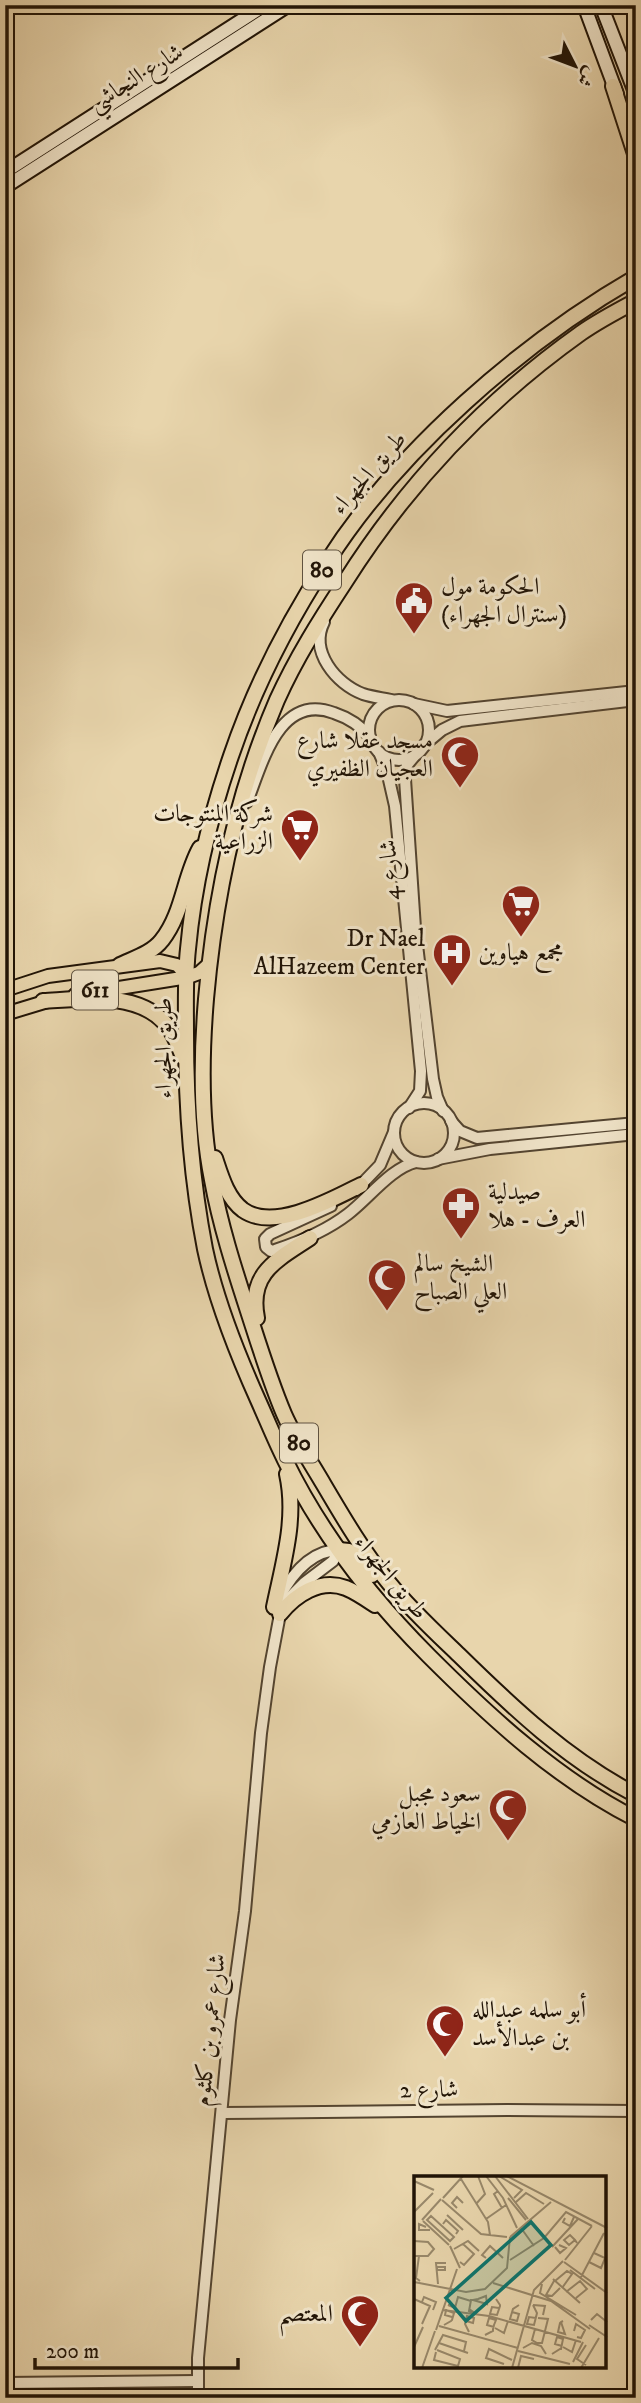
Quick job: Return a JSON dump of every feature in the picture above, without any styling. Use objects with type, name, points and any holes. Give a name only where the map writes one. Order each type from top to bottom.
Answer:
[{"type":"highway","points":[[613,86],[636,157]]},
{"type":"highway","points":[[591,303],[636,270]]},
{"type":"highway","name":"طريق الجهراء","points":[[636,277],[591,303],[532,346],[462,406],[401,467],[349,529],[289,626],[257,690],[231,755],[210,832],[194,902],[187,953],[190,985],[186,1063],[187,1128],[206,1251],[227,1327],[284,1459],[308,1503],[369,1591],[397,1624],[455,1682],[518,1740],[588,1790],[636,1819]]},
{"type":"highway","points":[[584,330],[590,320],[636,292]]},
{"type":"highway","name":"طريق الجهراء","points":[[636,301],[584,330],[512,388],[443,453],[387,520],[310,636],[278,699],[238,810],[221,881],[209,964],[203,1040],[205,1130],[211,1177],[223,1229],[254,1332],[283,1410],[346,1524],[385,1578],[414,1612],[537,1730],[610,1782],[636,1793]]},
{"type":"highway","points":[[584,330],[636,308]]},
{"type":"highway","points":[[120,965],[147,953],[162,939],[171,924],[198,851],[210,832]]},
{"type":"highway","points":[[190,985],[196,1076],[204,1105]]},
{"type":"highway","points":[[43,1002],[84,999],[138,1005],[167,1024],[186,1063]]},
{"type":"highway","points":[[205,1130],[226,1189],[242,1209],[255,1216],[269,1218],[306,1210],[361,1185]]},
{"type":"highway","points":[[283,1410],[274,1367],[254,1305],[259,1281],[275,1261],[310,1238]]},
{"type":"highway","points":[[277,1611],[292,1508],[284,1459]]},
{"type":"highway","points":[[346,1524],[346,1536],[339,1550],[349,1551],[390,1594],[414,1612]]},
{"type":"highway","points":[[277,1611],[311,1589],[327,1585],[338,1586],[349,1589],[378,1606],[397,1624]]},
{"type":"main road","name":"شارع النجاشي","points":[[5,187],[23,168],[265,5]]},
{"type":"main road","name":"شارع النجاشي","points":[[39,157],[289,5]]},
{"type":"main road","points":[[584,5],[613,86],[636,133]]},
{"type":"main road","points":[[601,5],[635,93],[622,91],[612,65],[604,57]]},
{"type":"main road","name":"شارع النجاشي","points":[[5,172],[23,168]]},
{"type":"main road","name":"611","points":[[5,990],[48,976],[164,961],[177,965],[190,985]]},
{"type":"main road","name":"611","points":[[190,985],[209,964]]},
{"type":"main road","name":"611","points":[[5,1014],[101,989],[190,985]]},
{"type":"street","points":[[347,578],[321,628],[320,647],[337,676],[363,694],[447,711],[636,691]]},
{"type":"street","points":[[221,881],[253,786],[275,734],[294,715],[321,708],[347,718],[364,729],[379,752],[397,760],[421,749],[442,730],[460,721],[636,699]]},
{"type":"street","points":[[370,737],[369,727],[377,710],[394,700]]},
{"type":"street","points":[[414,704],[421,710],[429,727],[421,749]]},
{"type":"street","name":"شارع 4","points":[[421,749],[407,765],[405,779],[414,906],[433,1079],[443,1111]]},
{"type":"street","name":"شارع 4","points":[[379,752],[387,771],[395,806],[421,1071],[420,1091],[409,1108]]},
{"type":"street","points":[[451,1121],[452,1143],[438,1159],[416,1162],[401,1168],[347,1215],[310,1238],[271,1251],[264,1243],[270,1234],[329,1208],[361,1185],[385,1157],[398,1118],[409,1108],[423,1103],[443,1111],[460,1131],[477,1138],[636,1123]]},
{"type":"street","points":[[394,1132],[400,1151],[416,1162]]},
{"type":"street","points":[[438,1159],[491,1149],[636,1134]]},
{"type":"street","name":"شارع عمرو بن كلثوم","points":[[198,2398],[197,2381],[230,2020],[245,1911],[259,1746],[277,1611],[295,1591],[333,1561],[339,1550]]},
{"type":"street","name":"شارع 2","points":[[223,2113],[636,2110]]},
{"type":"street","points":[[5,2383],[197,2381]]},
{"type":"place","name":"الحكومة مول (سنترال الجهراء)","points":[[414,635]]},
{"type":"place","name":"مسجد عقلا شارع العجيان الظفيري","points":[[460,789]]},
{"type":"place","name":"شركة المنتوجات الزراعية","points":[[300,862]]},
{"type":"place","name":"مجمع هياوين","points":[[521,938]]},
{"type":"place","name":"Dr Nael AlHazeem Center","points":[[452,987]]},
{"type":"place","name":"صيدلية العرف - هلا","points":[[461,1240]]},
{"type":"place","name":"الشيخ سالم العلي الصباح","points":[[387,1312]]},
{"type":"place","name":"سعود مجبل الخياط العازمي","points":[[508,1842]]},
{"type":"place","name":"أبو سلمه عبدالله بن عبدالأسد","points":[[445,2058]]},
{"type":"place","name":"المعتصم","points":[[360,2348]]}]
